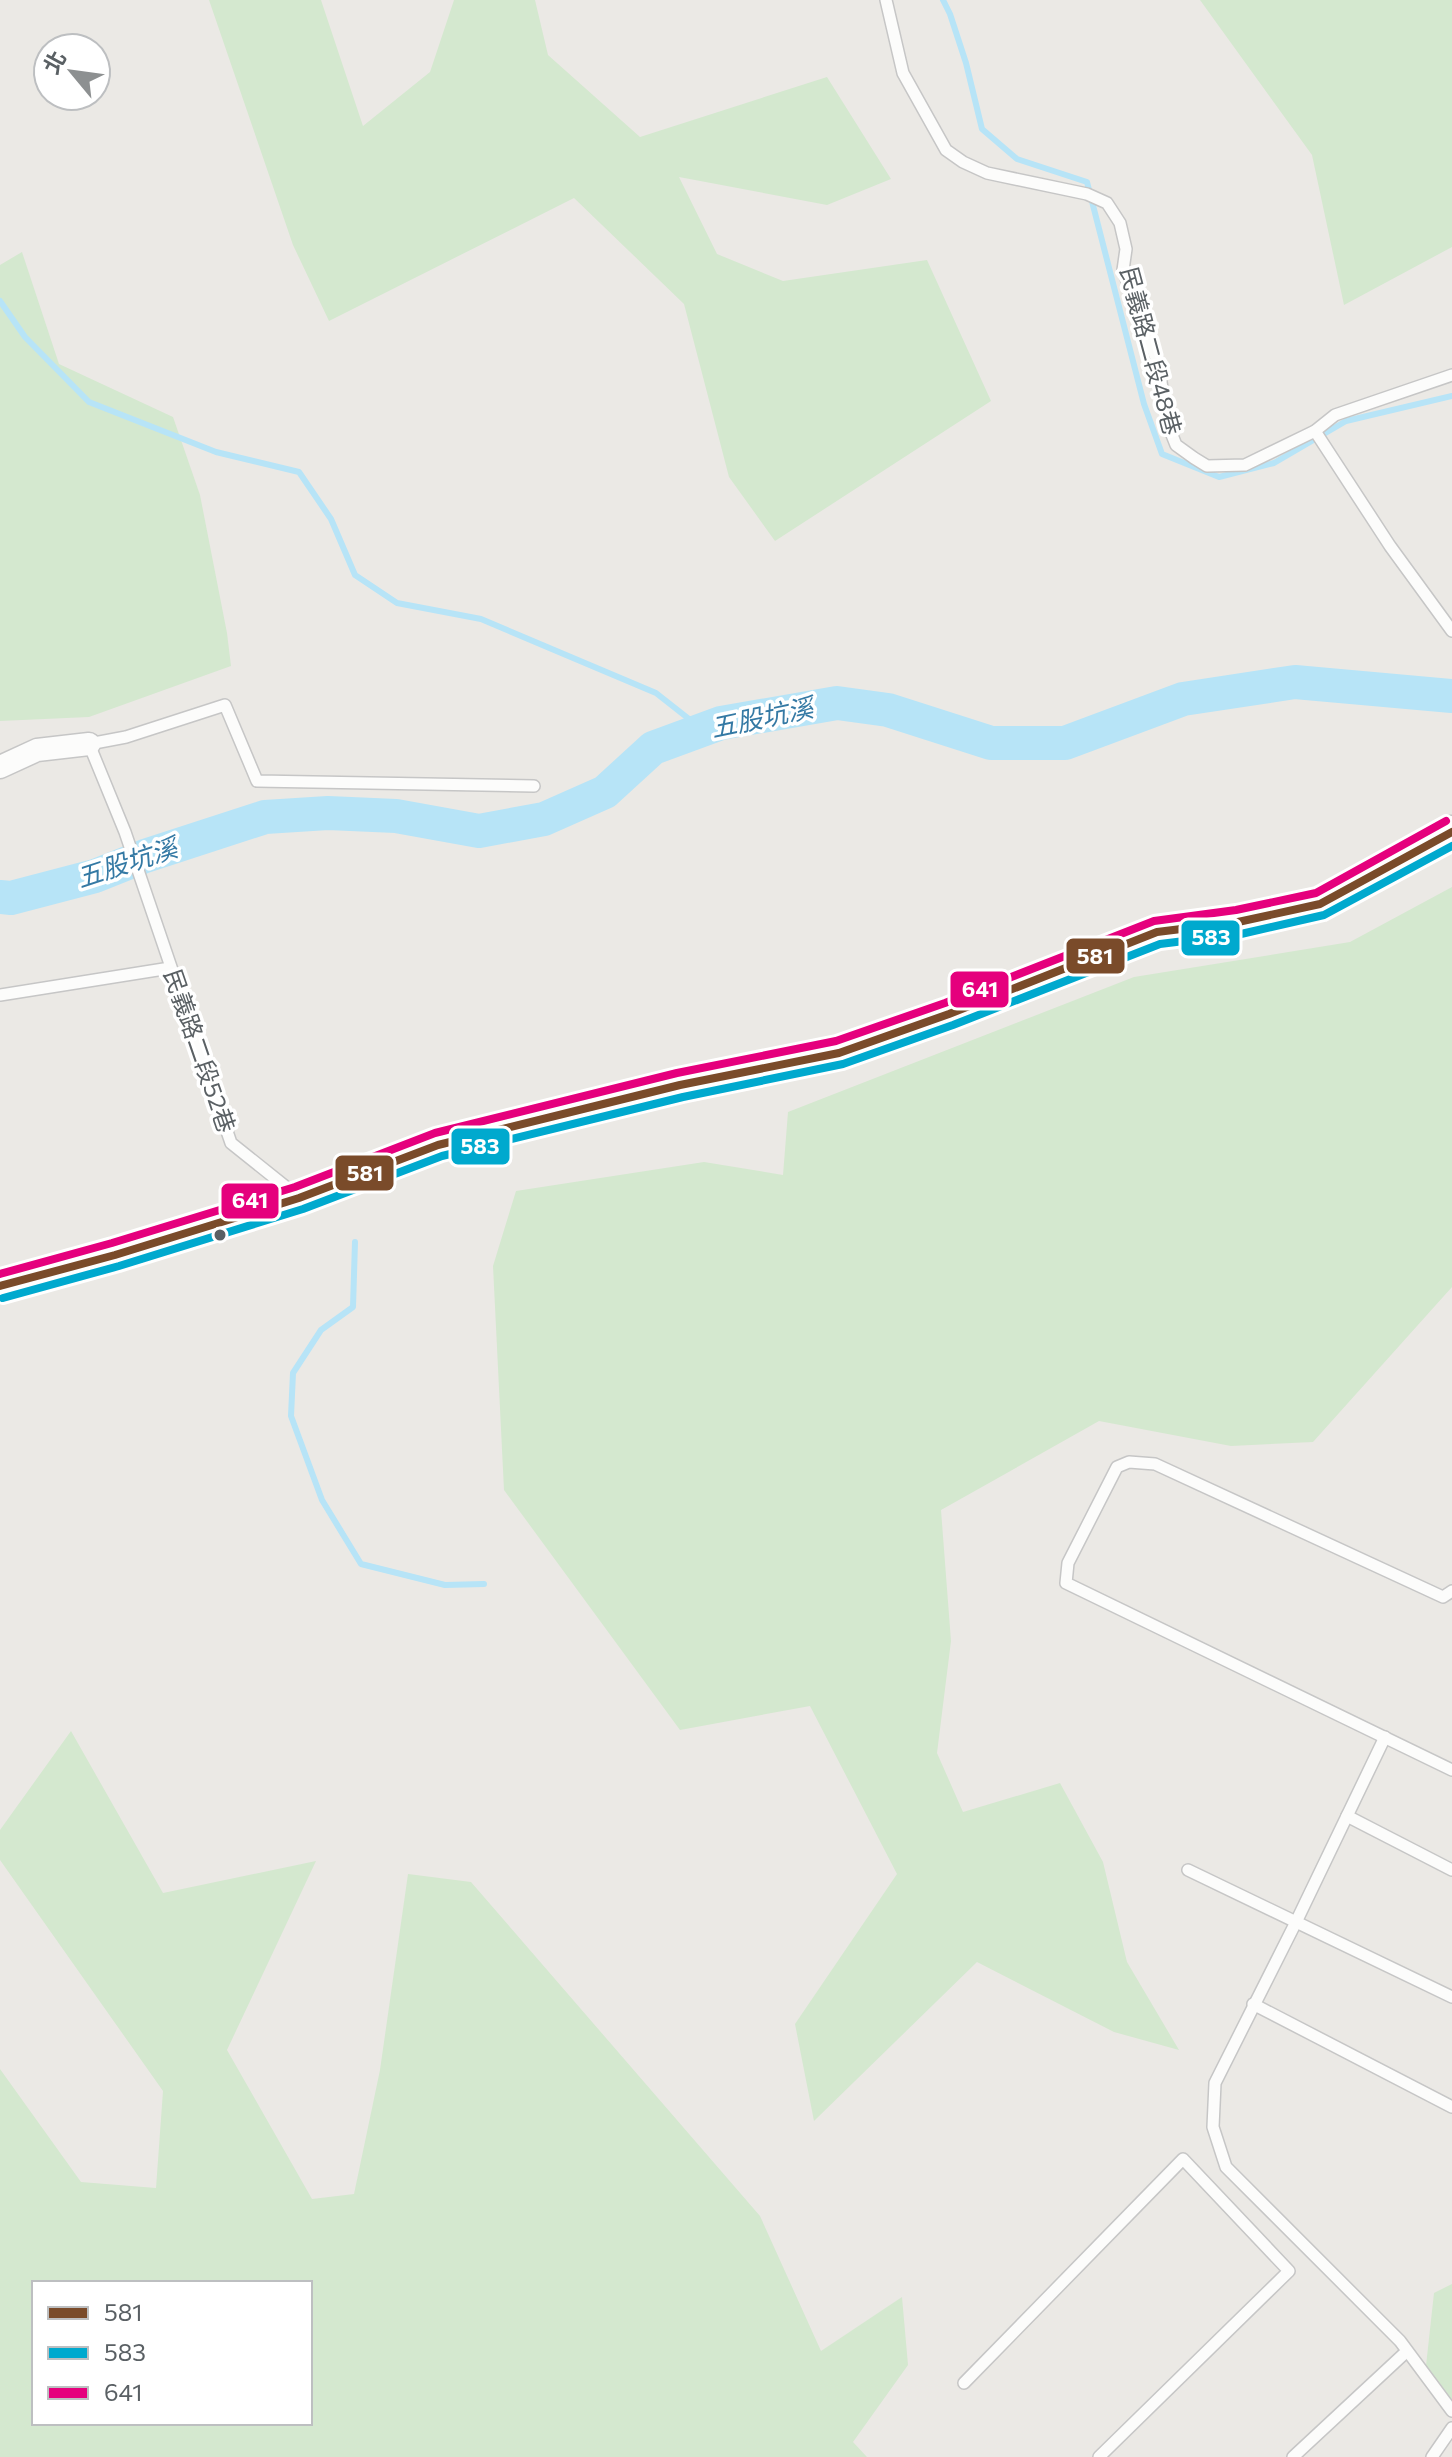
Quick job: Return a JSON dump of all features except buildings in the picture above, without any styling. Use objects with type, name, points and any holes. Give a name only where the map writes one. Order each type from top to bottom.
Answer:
[{"type":"main road","points":[[0,1286],[115,1255],[299,1198],[438,1145],[680,1085],[839,1053],[949,1014],[1157,932],[1238,922],[1320,904],[1452,832]]},
{"type":"street","points":[[0,767],[37,750],[89,744]]},
{"type":"lane","name":"民義路二段48巷","points":[[886,0],[903,73],[946,150],[987,173],[1087,194],[1107,203],[1120,223],[1126,249],[1123,270],[1157,361],[1170,430],[1176,445],[1207,466],[1245,465],[1315,431],[1335,415],[1452,375]]},
{"type":"lane","points":[[1315,431],[1390,546],[1452,631]]},
{"type":"lane","points":[[89,744],[126,737],[225,705],[257,781],[534,786]]},
{"type":"lane","name":"民義路二段52巷","points":[[89,744],[125,832],[231,1143],[299,1198]]},
{"type":"lane","points":[[0,995],[170,968]]},
{"type":"lane","points":[[1449,1596],[1155,1464],[1129,1462],[1117,1467],[1068,1563],[1066,1583],[1452,1770]]},
{"type":"lane","points":[[1385,1737],[1215,2083],[1213,2127],[1226,2167],[1400,2341],[1452,2411]]},
{"type":"lane","points":[[1347,1816],[1452,1870]]},
{"type":"lane","points":[[1188,1870],[1452,1997]]},
{"type":"lane","points":[[1253,2004],[1452,2107]]},
{"type":"lane","points":[[964,2383],[1183,2159],[1289,2271],[1099,2457]]},
{"type":"lane","points":[[1293,2457],[1406,2352]]},
{"type":"lane","points":[[1432,2457],[1452,2428]]},
{"type":"green space","points":[[209,0],[321,0],[363,126],[430,72],[454,0],[535,0],[548,55],[640,137],[827,77],[891,179],[827,205],[679,177],[717,254],[783,281],[927,260],[991,401],[775,541],[729,477],[684,304],[574,198],[329,321],[293,245]]},
{"type":"green space","points":[[1200,0],[1452,0],[1452,247],[1344,305],[1312,155]]},
{"type":"green space","points":[[22,252],[59,364],[173,417],[200,495],[227,633],[231,666],[89,717],[0,721],[0,265]]},
{"type":"green space","points":[[1452,887],[1452,1287],[1313,1442],[1231,1446],[1099,1421],[941,1510],[951,1641],[937,1753],[963,1812],[1060,1783],[1103,1862],[1127,1962],[1179,2050],[1114,2032],[977,1962],[814,2121],[795,2024],[897,1874],[810,1706],[680,1730],[504,1490],[493,1266],[516,1191],[704,1162],[783,1175],[788,1112],[1134,977],[1350,942]]},
{"type":"green space","points":[[71,1731],[163,1893],[316,1861],[227,2050],[312,2199],[354,2194],[380,2070],[408,1874],[471,1882],[760,2216],[821,2351],[902,2297],[908,2365],[853,2442],[867,2457],[0,2457],[0,2069],[81,2182],[156,2188],[163,2091],[0,1860],[0,1830]]},
{"type":"green space","points":[[1452,2284],[1452,2399],[1424,2384],[1434,2293]]},
{"type":"waterway","points":[[943,0],[966,63],[982,129],[1017,159],[1087,182],[1144,404],[1162,454],[1219,477],[1274,463],[1346,421],[1452,396]]},
{"type":"waterway","points":[[0,301],[25,337],[89,402],[216,452],[299,472],[331,519],[355,575],[397,603],[481,619],[656,693],[703,730]]},
{"type":"waterway","name":"五股坑溪","points":[[0,897],[11,898],[95,876],[145,856],[265,817],[328,813],[396,816],[479,831],[544,819],[605,792],[653,748],[721,723],[837,703],[888,710],[991,743],[1065,743],[1183,699],[1295,682],[1452,696]]},
{"type":"waterway","points":[[355,1242],[353,1307],[321,1330],[293,1373],[291,1416],[322,1500],[361,1564],[445,1585],[484,1584]]},
{"type":"transit line","name":"641","points":[[0,1274],[295,1187],[435,1133],[677,1073],[836,1041],[945,1003],[1154,921],[1236,910],[1316,893],[1446,821]]},
{"type":"transit line","name":"581","points":[[0,1286],[115,1255],[299,1198],[438,1145],[680,1085],[839,1053],[949,1014],[1157,932],[1238,922],[1320,904],[1452,832]]},
{"type":"transit line","name":"583","points":[[3,1298],[303,1209],[442,1156],[683,1097],[843,1064],[953,1025],[1160,944],[1241,934],[1324,915],[1452,846]]}]
